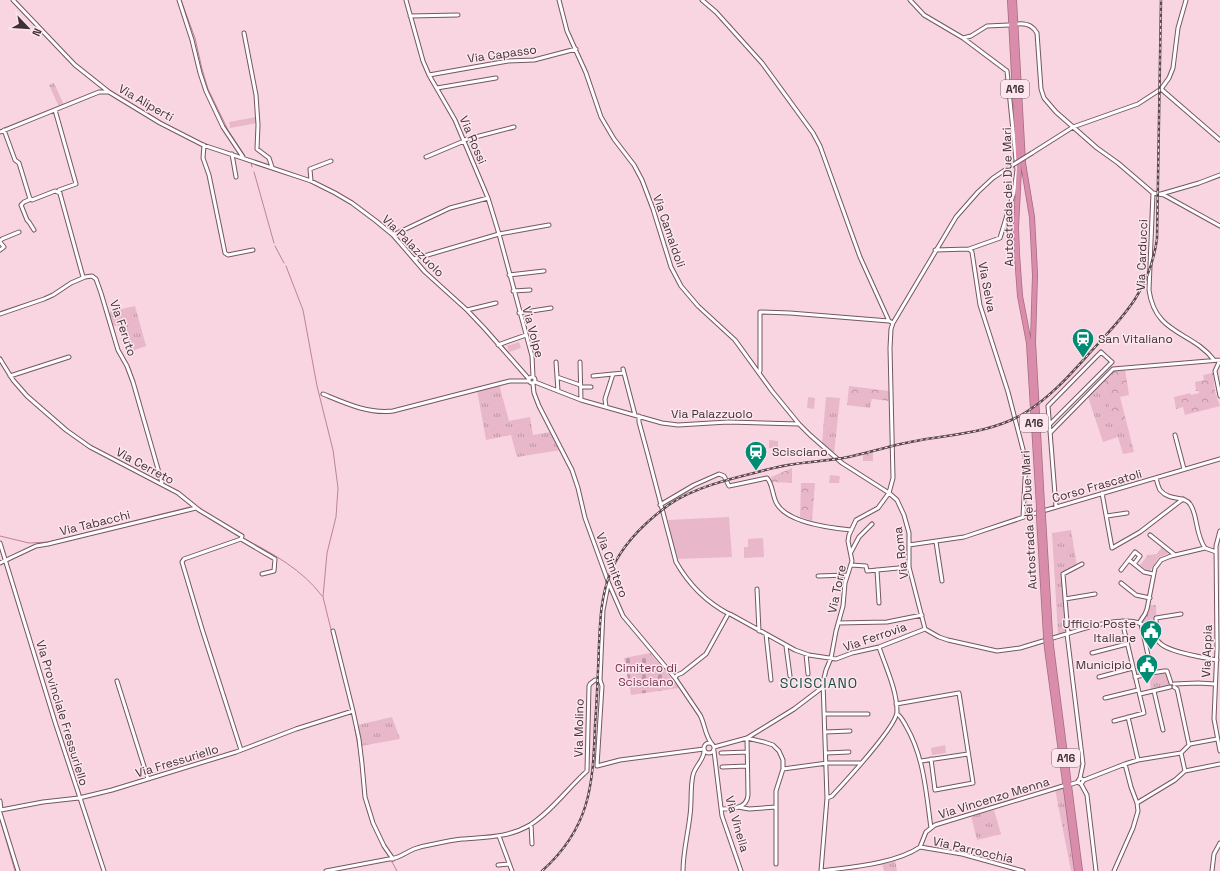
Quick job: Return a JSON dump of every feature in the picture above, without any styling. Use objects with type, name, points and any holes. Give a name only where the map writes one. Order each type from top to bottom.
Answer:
[{"type":"highway","name":"Autostrada dei Due Mari","points":[[1010,0],[1019,168],[1016,227],[1020,296],[1029,343],[1042,507]]},
{"type":"highway","name":"Autostrada dei Due Mari","points":[[1014,0],[1023,164],[1033,231],[1035,275],[1033,342],[1042,507],[1039,516],[1050,636],[1049,647],[1077,871]]},
{"type":"highway","name":"Autostrada dei Due Mari","points":[[1049,647],[1080,871]]},
{"type":"street","points":[[13,0],[75,65],[108,92]]},
{"type":"street","points":[[179,0],[206,91],[223,127],[243,157]]},
{"type":"street","name":"Via Rossi","points":[[406,0],[418,47],[429,75],[464,140],[488,198],[514,292]]},
{"type":"street","name":"Via Camaldoli","points":[[559,0],[567,31],[586,73],[604,123],[614,140],[634,165],[642,180],[674,274],[687,294],[735,340],[759,373],[800,424],[846,466],[890,493]]},
{"type":"street","points":[[702,0],[716,12],[762,63],[813,133],[820,146],[860,258],[889,321]]},
{"type":"street","points":[[910,0],[924,15],[963,38],[1007,71],[1017,170],[1014,192],[1000,238],[969,249]]},
{"type":"street","points":[[660,505],[689,488],[720,474],[724,476],[729,486],[767,478],[774,499],[779,507],[794,517],[826,528],[851,530],[856,520],[878,508],[890,493],[894,466],[890,348],[891,329],[935,250],[951,224],[969,201],[994,178],[1073,127],[1138,104],[1161,89],[1169,78],[1173,68],[1178,28],[1186,0]]},
{"type":"street","points":[[410,16],[458,15]]},
{"type":"street","points":[[1018,24],[1029,25],[1033,27],[1037,33],[1042,94],[1056,112],[1152,193],[1161,194],[1220,226]]},
{"type":"street","points":[[963,38],[971,36],[987,26],[1009,25]]},
{"type":"street","points":[[244,33],[256,95],[258,125],[257,150],[271,160],[272,167]]},
{"type":"street","name":"Via Capasso","points":[[429,75],[508,61],[534,60],[576,49]]},
{"type":"street","points":[[437,88],[496,78]]},
{"type":"street","points":[[1161,89],[1220,140]]},
{"type":"street","name":"Via Aliperti","points":[[0,132],[99,92],[108,92],[160,123],[204,145],[259,163]]},
{"type":"street","points":[[0,314],[50,296],[64,286],[83,278],[59,190],[76,184],[55,110]]},
{"type":"street","points":[[426,157],[464,140],[514,127]]},
{"type":"street","points":[[4,130],[15,160],[19,163],[31,199]]},
{"type":"street","points":[[204,145],[203,158],[209,175],[225,253],[228,255],[253,250]]},
{"type":"street","points":[[232,154],[236,177]]},
{"type":"street","points":[[311,181],[310,169],[331,161]]},
{"type":"street","name":"Via Palazzuolo","points":[[259,163],[311,181],[352,203],[376,221],[393,235],[425,272],[467,310],[530,379]]},
{"type":"street","points":[[1161,194],[1220,175]]},
{"type":"street","points":[[34,230],[27,220],[21,205],[31,199],[55,191],[60,193]]},
{"type":"street","name":"Via Carducci","points":[[1152,193],[1149,290],[1154,310],[1163,322],[1172,330],[1191,341],[1209,354],[1214,360]]},
{"type":"street","points":[[393,235],[450,208],[488,198]]},
{"type":"street","points":[[414,259],[499,234],[549,226]]},
{"type":"street","points":[[0,250],[4,247],[0,242],[2,238],[20,232]]},
{"type":"street","name":"Via Selva","points":[[935,250],[969,249],[972,252],[980,305],[1008,392],[1026,461],[1023,517]]},
{"type":"street","points":[[509,275],[544,271]]},
{"type":"street","name":"Via Feruto","points":[[83,278],[92,276],[96,280],[99,287],[118,350],[127,366],[133,382],[162,484]]},
{"type":"street","points":[[514,292],[530,290]]},
{"type":"street","name":"Via Volpe","points":[[514,292],[532,356],[530,379]]},
{"type":"street","points":[[467,310],[496,303]]},
{"type":"street","points":[[519,313],[551,308]]},
{"type":"street","points":[[759,373],[760,312],[889,321],[894,323]]},
{"type":"street","points":[[498,345],[526,334]]},
{"type":"street","points":[[1050,424],[1112,362],[1101,352],[1048,406],[1056,507]]},
{"type":"street","points":[[10,376],[69,357]]},
{"type":"street","name":"Via Cerreto","points":[[0,359],[10,376],[27,396],[76,438],[178,493],[196,508],[242,536],[241,538],[274,559],[274,571],[262,574]]},
{"type":"street","points":[[1051,432],[1113,368],[1220,360],[1215,371],[1220,396]]},
{"type":"street","points":[[556,362],[558,391]]},
{"type":"street","points":[[580,362],[582,400]]},
{"type":"street","points":[[593,376],[613,374],[624,371],[650,459],[660,505],[676,562],[684,577],[694,588],[724,611],[728,616],[766,634],[786,646],[806,654],[831,658]]},
{"type":"street","points":[[606,407],[605,399],[613,374]]},
{"type":"street","points":[[557,377],[581,386],[591,387]]},
{"type":"street","points":[[323,394],[367,410],[382,412],[393,411],[510,381],[530,379],[530,384],[534,383]]},
{"type":"street","name":"Via Cimitero","points":[[530,379],[534,383],[534,392],[539,406],[572,470],[585,518],[609,584],[623,616],[676,680],[704,722],[707,735]]},
{"type":"street","name":"Via Palazzuolo","points":[[534,383],[582,400],[662,423],[678,425],[723,422],[800,424]]},
{"type":"street","points":[[1175,435],[1184,469]]},
{"type":"street","name":"Corso Frascatoli","points":[[1042,507],[1056,507],[1184,469],[1220,460]]},
{"type":"street","points":[[1156,478],[1160,489],[1168,496],[1183,499],[1192,507],[1199,537],[1205,548]]},
{"type":"street","name":"Via Roma","points":[[890,493],[897,500],[904,514],[909,533],[909,567],[922,615],[924,629]]},
{"type":"street","points":[[1102,493],[1112,548],[1140,532],[1183,499]]},
{"type":"street","name":"Via Tabacchi","points":[[0,563],[36,546],[196,508]]},
{"type":"street","points":[[1107,516],[1127,513]]},
{"type":"street","points":[[909,545],[964,537],[1023,517],[1039,516]]},
{"type":"street","points":[[851,552],[859,538],[872,524]]},
{"type":"street","name":"Via Torre","points":[[821,871],[827,798],[827,763],[824,732],[823,687],[843,606],[847,575],[851,565],[851,552],[848,538],[851,530]]},
{"type":"street","points":[[1152,673],[1140,623],[1145,614],[1150,598],[1154,568],[1161,560],[1176,555],[1205,548],[1216,552],[1220,531]]},
{"type":"street","points":[[1150,535],[1176,555]]},
{"type":"street","points":[[241,538],[184,559],[182,562],[202,629],[242,750]]},
{"type":"street","points":[[936,542],[942,581]]},
{"type":"street","name":"Via Provinciale Fressuriello","points":[[0,543],[79,798],[104,871]]},
{"type":"street","points":[[1121,570],[1135,552],[1140,556],[1134,564]]},
{"type":"street","name":"Via Appia","points":[[1216,552],[1218,648],[1214,719],[1220,751]]},
{"type":"street","points":[[1129,560],[1144,572],[1153,574]]},
{"type":"street","points":[[1082,564],[1063,574],[1068,634],[1083,764],[1081,781],[1087,795],[1096,871]]},
{"type":"street","points":[[851,565],[866,566],[867,571],[909,567]]},
{"type":"street","points":[[877,570],[879,603]]},
{"type":"street","points":[[818,576],[847,575]]},
{"type":"street","points":[[1121,583],[1136,595],[1150,598]]},
{"type":"street","points":[[600,680],[603,610],[609,584]]},
{"type":"street","points":[[757,589],[759,631]]},
{"type":"street","points":[[1065,599],[1095,594]]},
{"type":"street","points":[[1157,639],[1156,618],[1181,614]]},
{"type":"street","points":[[838,622],[887,622],[922,615]]},
{"type":"street","points":[[676,680],[681,674],[706,654],[728,616]]},
{"type":"street","points":[[1050,636],[1068,634],[1099,624],[1122,622],[1140,623],[1164,646],[1193,656],[1217,660]]},
{"type":"street","points":[[1114,721],[1144,713],[1122,622]]},
{"type":"street","points":[[924,629],[939,638],[997,651],[1020,648],[1043,641]]},
{"type":"street","name":"Via Ferrovia","points":[[831,658],[839,659],[852,653],[878,647],[924,629]]},
{"type":"street","points":[[333,631],[353,711],[362,764],[365,797],[375,828],[384,846],[393,859]]},
{"type":"street","points":[[766,634],[771,680]]},
{"type":"street","points":[[1092,653],[1127,644]]},
{"type":"street","points":[[786,646],[790,676]]},
{"type":"street","points":[[827,798],[832,796],[878,744],[897,714],[892,682],[878,647]]},
{"type":"street","points":[[806,654],[808,674]]},
{"type":"street","points":[[1098,676],[1133,668]]},
{"type":"street","points":[[1135,677],[1167,671],[1172,685],[1178,692],[1189,745]]},
{"type":"street","points":[[670,672],[681,674]]},
{"type":"street","points":[[1216,676],[1220,677]]},
{"type":"street","name":"Via Molino","points":[[326,871],[393,859],[414,849],[432,844],[463,839],[499,836],[512,833],[531,824],[550,808],[587,770],[589,686],[593,680],[600,680],[602,686],[597,766],[620,760],[705,748]]},
{"type":"street","points":[[117,681],[148,779]]},
{"type":"street","points":[[1140,694],[1172,685],[1198,683],[1215,684]]},
{"type":"street","points":[[705,748],[708,743],[713,745],[747,738],[794,709],[823,687]]},
{"type":"street","points":[[1105,698],[1138,690]]},
{"type":"street","points":[[1154,691],[1163,730]]},
{"type":"street","points":[[896,704],[959,694],[973,784],[935,790],[931,759]]},
{"type":"street","name":"Via Fressuriello","points":[[0,811],[42,802],[79,798],[112,790],[242,750],[296,729],[353,711]]},
{"type":"street","points":[[824,714],[868,714]]},
{"type":"street","points":[[821,871],[857,867],[911,852],[920,847],[926,832],[931,828],[921,761],[908,729],[900,716],[897,714]]},
{"type":"street","points":[[1128,717],[1138,760]]},
{"type":"street","points":[[824,732],[850,731]]},
{"type":"street","points":[[700,761],[708,753],[714,751],[713,745],[707,735]]},
{"type":"street","points":[[683,871],[684,854],[691,813],[693,776],[704,755],[707,735]]},
{"type":"street","points":[[738,808],[745,803],[748,798],[747,738]]},
{"type":"street","points":[[747,738],[764,742],[776,748],[783,760],[783,769],[777,786],[776,864]]},
{"type":"street","points":[[1072,784],[1138,760],[1180,754],[1190,744],[1218,741]]},
{"type":"street","points":[[705,748],[714,758]]},
{"type":"street","name":"Via Vinella","points":[[714,751],[721,809],[741,871]]},
{"type":"street","points":[[722,753],[747,752]]},
{"type":"street","points":[[826,753],[849,752]]},
{"type":"street","points":[[921,761],[968,754]]},
{"type":"street","points":[[1180,754],[1185,771]]},
{"type":"street","points":[[783,769],[827,763],[861,763]]},
{"type":"street","points":[[1114,871],[1136,821],[1138,811],[1125,764]]},
{"type":"street","points":[[1137,803],[1175,780],[1185,771],[1220,764]]},
{"type":"street","points":[[722,767],[747,766]]},
{"type":"street","name":"Via Vincenzo Menna","points":[[931,828],[935,825],[1063,786]]},
{"type":"street","points":[[0,801],[0,811],[18,871]]},
{"type":"street","points":[[721,809],[776,807]]},
{"type":"street","points":[[722,813],[727,809]]},
{"type":"street","points":[[531,824],[532,844]]},
{"type":"street","points":[[499,836],[512,871]]},
{"type":"street","points":[[1212,871],[1214,854],[1220,844]]},
{"type":"street","name":"Via Parrocchia","points":[[920,847],[962,854],[1022,871]]},
{"type":"street","points":[[498,865],[509,864]]},
{"type":"green space","points":[[54,83],[64,105],[59,107],[49,85]]},
{"type":"green space","points":[[256,117],[257,123],[230,128],[229,122]]},
{"type":"green space","points":[[135,306],[146,346],[132,351],[123,325],[112,326],[108,312]]},
{"type":"green space","points":[[519,342],[521,348],[509,352],[507,346]]},
{"type":"green space","points":[[1125,369],[1129,395],[1120,397],[1126,420],[1114,423],[1103,382],[1114,371]]},
{"type":"green space","points":[[1213,373],[1215,391],[1220,406],[1185,415],[1183,407],[1176,409],[1174,397],[1190,393],[1191,395],[1199,393],[1199,391],[1196,391],[1195,382],[1204,380],[1203,375]]},
{"type":"green space","points":[[1103,382],[1114,422],[1126,420],[1134,452],[1123,454],[1118,437],[1103,442],[1088,397]]},
{"type":"green space","points":[[499,384],[509,421],[530,417],[533,435],[550,432],[561,450],[517,457],[511,435],[486,440],[477,390]]},
{"type":"green space","points":[[849,386],[889,391],[889,401],[848,396]]},
{"type":"green space","points":[[848,396],[872,398],[870,408],[847,405]]},
{"type":"green space","points":[[808,397],[815,398],[814,409],[807,408]]},
{"type":"green space","points":[[826,397],[840,398],[834,454],[822,443]]},
{"type":"green space","points":[[769,440],[778,441],[778,448],[769,448]]},
{"type":"green space","points":[[873,451],[873,461],[863,461],[863,454]]},
{"type":"green space","points":[[792,468],[792,483],[772,482],[771,477]]},
{"type":"green space","points":[[830,475],[840,476],[839,483],[829,483]]},
{"type":"green space","points":[[801,483],[815,483],[812,521],[800,517]]},
{"type":"green space","points":[[729,517],[732,557],[678,559],[668,520]]},
{"type":"green space","points":[[1071,530],[1077,566],[1062,573],[1067,632],[1058,634],[1052,533]]},
{"type":"green space","points":[[763,538],[764,557],[744,558],[744,547],[748,547],[748,539]]},
{"type":"green space","points":[[1162,547],[1169,553],[1158,558],[1150,571],[1146,570],[1140,565],[1148,555],[1157,554]]},
{"type":"green space","points":[[1149,605],[1156,605],[1157,639],[1139,623]]},
{"type":"green space","name":"Cimitero di Scisciano","points":[[650,653],[679,688],[631,695],[624,658]]},
{"type":"green space","points":[[1165,673],[1167,674],[1169,685],[1151,689],[1149,677]]},
{"type":"green space","points":[[392,717],[400,739],[361,746],[358,725]]},
{"type":"green space","points":[[945,745],[946,753],[932,755],[931,748]]},
{"type":"green space","points":[[1064,788],[1074,871],[1071,871],[1055,789]]},
{"type":"green space","points":[[994,810],[1001,834],[977,840],[971,816]]},
{"type":"green space","points":[[895,859],[897,871],[884,871],[882,863]]},
{"type":"waterway","points":[[181,0],[195,38],[208,89],[228,130],[245,156]]},
{"type":"waterway","points":[[251,162],[252,167]]},
{"type":"waterway","points":[[254,172],[274,243]]},
{"type":"waterway","points":[[275,246],[284,263]]},
{"type":"waterway","points":[[286,266],[303,310],[317,386],[333,450],[338,488],[336,517],[327,553],[323,597],[338,658]]},
{"type":"waterway","points":[[0,536],[29,543],[49,542],[190,507]]},
{"type":"waterway","points":[[243,538],[276,556],[296,570],[306,578],[322,596]]},
{"type":"waterway","points":[[355,729],[358,746]]},
{"type":"waterway","points":[[362,779],[363,792]]},
{"type":"waterway","points":[[364,797],[368,813]]},
{"type":"waterway","points":[[0,819],[15,871]]},
{"type":"waterway","points":[[392,862],[397,871]]},
{"type":"railway","points":[[542,871],[558,855],[570,839],[586,805],[593,768],[600,626],[603,598],[611,571],[616,561],[628,542],[644,526],[679,498],[721,482],[784,466],[843,458],[911,442],[974,432],[1011,420],[1044,400],[1071,374],[1128,310],[1136,298],[1149,271],[1154,256],[1157,239],[1161,0]]},
{"type":"place","name":"San Vitaliano","points":[[1083,358]]},
{"type":"place","name":"Scisciano","points":[[756,472]]},
{"type":"place","name":"Ufficio Poste Italiane","points":[[1151,650]]},
{"type":"place","name":"Municipio","points":[[1147,684]]},
{"type":"district","name":"SCISCIANO","points":[[819,683]]}]
